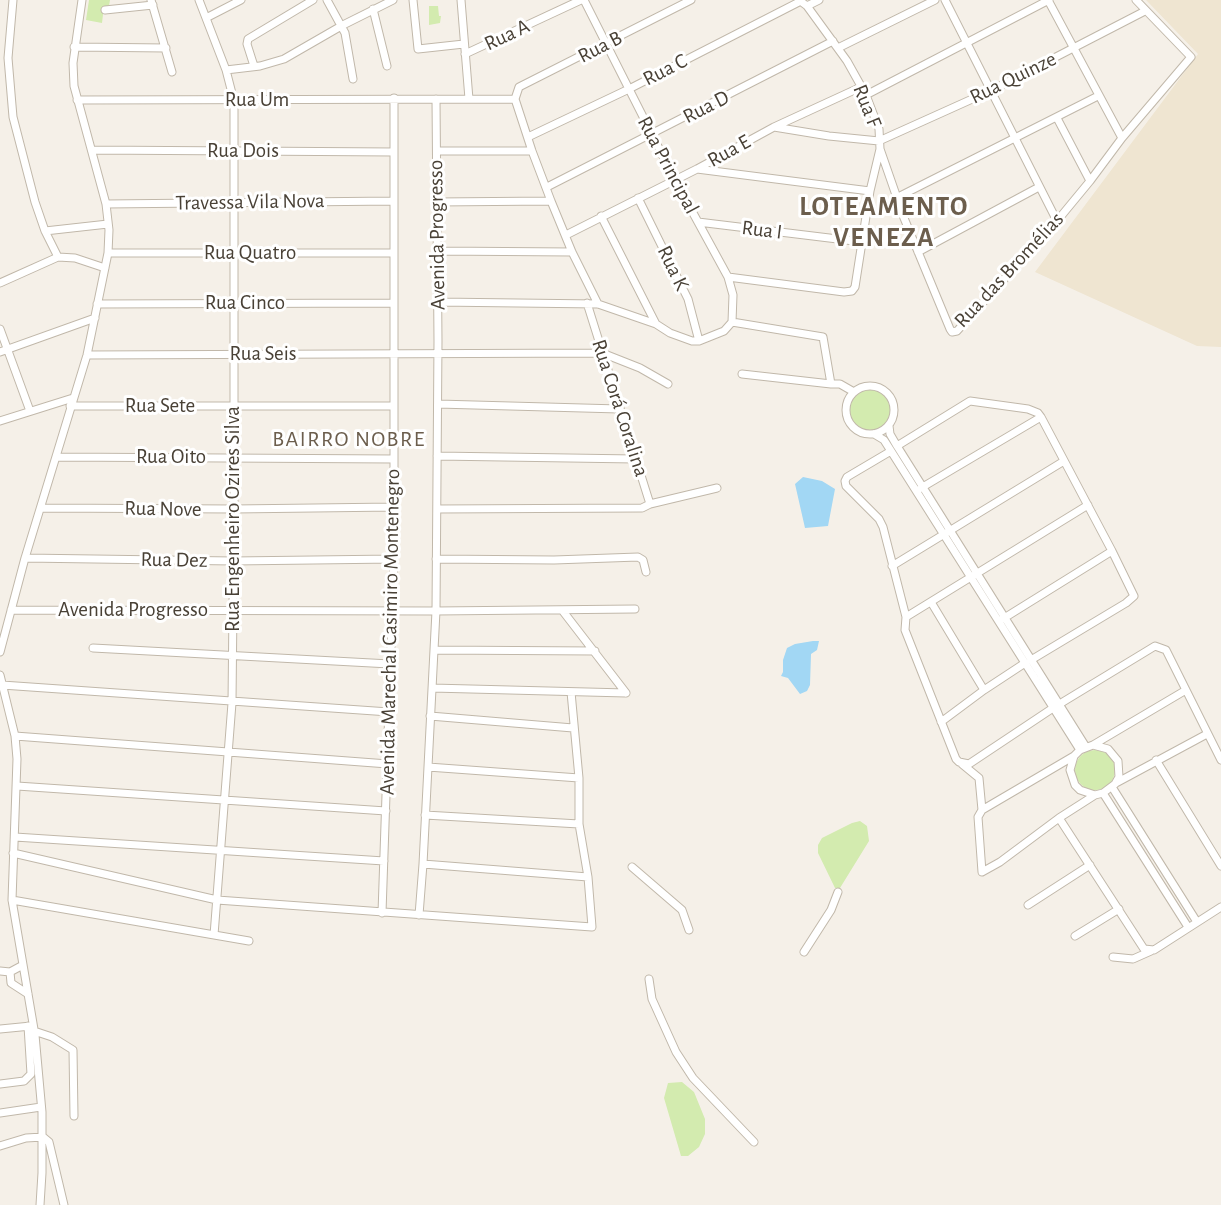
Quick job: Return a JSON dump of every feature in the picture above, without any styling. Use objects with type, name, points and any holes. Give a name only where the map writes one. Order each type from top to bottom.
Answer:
[{"type":"street","points":[[14,0],[8,58],[13,117],[45,231],[58,257]]},
{"type":"street","points":[[0,652],[25,558],[87,355],[108,253],[106,204],[77,100],[73,74],[74,47],[82,0]]},
{"type":"street","name":"Rua Engenheiro Ozires Silva","points":[[199,0],[226,70],[234,101],[232,703],[214,936]]},
{"type":"street","points":[[206,18],[241,0]]},
{"type":"street","points":[[254,66],[247,44],[248,39],[313,0]]},
{"type":"street","points":[[327,0],[343,25],[348,40],[353,79]]},
{"type":"street","points":[[226,70],[272,64],[284,59],[343,25],[393,0]]},
{"type":"street","points":[[413,0],[418,49],[464,44]]},
{"type":"street","points":[[460,0],[469,99],[514,99],[551,201],[572,252],[598,304]]},
{"type":"street","name":"Rua Principal","points":[[583,0],[675,180],[728,277],[733,295],[732,322]]},
{"type":"street","name":"Rua A","points":[[465,54],[583,0]]},
{"type":"street","name":"Rua B","points":[[514,99],[519,87],[691,0]]},
{"type":"street","name":"Rua C","points":[[528,137],[802,2],[819,0]]},
{"type":"street","points":[[838,48],[935,0]]},
{"type":"street","points":[[945,0],[1057,221]]},
{"type":"street","points":[[866,95],[1048,0],[1122,138]]},
{"type":"street","points":[[1136,0],[1145,11]]},
{"type":"street","name":"Rua F","points":[[728,277],[844,292],[852,291],[855,287],[870,190],[880,145],[878,123],[866,95],[838,48],[802,2]]},
{"type":"street","points":[[105,10],[152,3],[172,72]]},
{"type":"street","points":[[373,9],[387,66]]},
{"type":"street","name":"Rua Quinze","points":[[880,145],[1145,11]]},
{"type":"street","name":"Rua das Bromélias","points":[[880,145],[896,198],[918,252],[950,329],[957,331],[1057,221],[1122,138],[1191,57],[1145,11]]},
{"type":"street","name":"Rua D","points":[[547,187],[833,41]]},
{"type":"street","points":[[74,47],[166,48]]},
{"type":"street","name":"Rua E","points":[[566,235],[774,127],[861,87]]},
{"type":"street","points":[[896,198],[1098,96]]},
{"type":"street","name":"Avenida Marechal Casimiro Montenegro","points":[[382,913],[394,559],[394,98]]},
{"type":"street","name":"Avenida Progresso","points":[[419,915],[436,611],[438,251],[436,99]]},
{"type":"street","name":"Rua Um","points":[[77,100],[469,99]]},
{"type":"street","points":[[1057,118],[1090,181]]},
{"type":"street","points":[[774,127],[880,145]]},
{"type":"street","name":"Rua Dois","points":[[92,150],[394,152]]},
{"type":"street","points":[[437,152],[532,151]]},
{"type":"street","points":[[697,169],[870,190]]},
{"type":"street","points":[[918,252],[1039,187]]},
{"type":"street","name":"Rua K","points":[[638,198],[688,299],[699,341]]},
{"type":"street","name":"Travessa Vila Nova","points":[[106,204],[394,201]]},
{"type":"street","points":[[437,202],[551,201]]},
{"type":"street","points":[[602,216],[656,324]]},
{"type":"street","name":"Rua I","points":[[698,222],[862,242]]},
{"type":"street","points":[[45,231],[108,224]]},
{"type":"street","points":[[438,251],[572,252]]},
{"type":"street","name":"Rua Quatro","points":[[108,253],[393,253]]},
{"type":"street","points":[[0,283],[58,257],[75,258],[105,268]]},
{"type":"street","points":[[438,302],[598,304],[656,324],[677,336],[692,341],[699,341],[724,331],[732,322],[824,337],[831,384]]},
{"type":"street","name":"Rua Cinco","points":[[97,304],[393,303]]},
{"type":"street","name":"Rua Corá Coralina","points":[[436,509],[642,508],[650,504],[587,303]]},
{"type":"street","points":[[0,352],[95,318]]},
{"type":"street","points":[[0,329],[30,411]]},
{"type":"street","points":[[602,353],[640,368],[668,384]]},
{"type":"street","name":"Rua Seis","points":[[87,355],[602,353]]},
{"type":"street","points":[[742,374],[840,384],[854,392]]},
{"type":"street","points":[[889,426],[874,434],[866,434],[851,426],[847,419],[847,402],[854,392],[865,386],[874,386],[888,394],[894,410],[889,426],[894,449]]},
{"type":"street","points":[[941,722],[984,690],[1134,596],[1041,417],[1038,413],[1028,409],[970,401],[847,477],[845,481],[846,486],[879,519],[883,527],[906,617],[905,630],[941,722],[956,759],[979,778],[982,810]]},
{"type":"street","name":"Rua Sete","points":[[0,421],[30,411],[72,402],[233,407],[394,406]]},
{"type":"street","points":[[438,404],[619,409]]},
{"type":"street","points":[[920,489],[1041,417]]},
{"type":"street","points":[[874,434],[894,449],[1083,749]]},
{"type":"street","points":[[437,456],[635,459]]},
{"type":"street","name":"Rua Oito","points":[[56,457],[394,459]]},
{"type":"street","points":[[892,566],[1064,461]]},
{"type":"street","points":[[650,504],[717,488]]},
{"type":"street","points":[[906,617],[1088,505]]},
{"type":"street","name":"Rua Nove","points":[[41,508],[234,510],[394,507]]},
{"type":"street","points":[[1001,619],[1112,551]]},
{"type":"street","points":[[436,559],[554,560],[638,556],[643,560],[646,572]]},
{"type":"street","name":"Rua Dez","points":[[25,558],[233,561],[394,559]]},
{"type":"street","points":[[931,602],[984,690]]},
{"type":"street","name":"Avenida Progresso","points":[[11,610],[635,609]]},
{"type":"street","points":[[432,688],[626,693],[562,610]]},
{"type":"street","points":[[959,762],[969,764],[1056,706],[1155,646],[1166,650],[1221,760]]},
{"type":"street","points":[[93,648],[390,664]]},
{"type":"street","points":[[434,650],[595,651]]},
{"type":"street","points":[[0,675],[15,736],[17,786],[12,900],[28,994],[41,1107],[43,1137],[40,1205]]},
{"type":"street","points":[[2,685],[232,703],[390,712]]},
{"type":"street","points":[[1186,690],[982,810],[978,817],[982,872],[1000,862],[1059,818],[1156,760],[1206,734]]},
{"type":"street","points":[[13,853],[217,900],[592,927],[588,877],[579,824],[579,778],[571,692]]},
{"type":"street","points":[[430,716],[573,728]]},
{"type":"street","points":[[15,736],[388,765]]},
{"type":"street","points":[[1083,749],[1108,749],[1118,761],[1119,777],[1114,785]]},
{"type":"street","points":[[1083,749],[1070,770],[1075,785],[1088,794],[1099,794]]},
{"type":"street","points":[[1156,760],[1221,866]]},
{"type":"street","points":[[428,767],[579,778]]},
{"type":"street","points":[[1114,785],[1197,922]]},
{"type":"street","points":[[17,786],[386,811]]},
{"type":"street","points":[[1099,794],[1188,927]]},
{"type":"street","points":[[425,815],[579,824]]},
{"type":"street","points":[[1059,818],[1142,947],[1151,951]]},
{"type":"street","points":[[15,837],[384,861]]},
{"type":"street","points":[[423,864],[588,877]]},
{"type":"street","points":[[1028,905],[1090,865]]},
{"type":"street","points":[[632,867],[682,910],[689,930]]},
{"type":"street","points":[[804,952],[831,910],[838,892]]},
{"type":"street","points":[[12,900],[249,941]]},
{"type":"street","points":[[1113,957],[1133,958],[1151,951],[1221,908]]},
{"type":"street","points":[[1075,936],[1119,909]]},
{"type":"street","points":[[0,971],[10,972],[23,965]]},
{"type":"street","points":[[10,972],[11,983],[28,994]]},
{"type":"street","points":[[649,979],[652,999],[676,1052],[693,1078],[754,1142]]},
{"type":"street","points":[[0,1084],[24,1081],[32,1074],[32,1028]]},
{"type":"street","points":[[0,1029],[32,1028],[52,1036],[72,1050],[74,1116]]},
{"type":"street","points":[[0,1113],[41,1107]]},
{"type":"street","points":[[0,1146],[26,1138],[43,1137],[49,1142],[64,1205]]},
{"type":"shaded area","points":[[1146,0],[1221,0],[1221,347],[1197,346],[1035,272],[1198,54]]},
{"type":"green space","points":[[89,0],[110,0],[109,6],[104,6],[102,23],[86,20]]},
{"type":"green space","points":[[429,6],[438,6],[439,16],[441,16],[440,23],[429,25]]},
{"type":"green space","points":[[870,389],[885,395],[891,410],[885,425],[870,431],[855,425],[849,410],[855,395]]},
{"type":"green space","points":[[1095,750],[1103,751],[1109,756],[1114,762],[1114,778],[1109,784],[1103,789],[1095,790],[1087,789],[1081,784],[1076,778],[1075,770],[1076,762],[1081,756],[1087,751]]},
{"type":"green space","points":[[860,821],[867,826],[869,841],[840,888],[835,888],[818,853],[818,845],[822,838]]},
{"type":"green space","points":[[682,1082],[694,1092],[705,1119],[705,1134],[699,1147],[688,1156],[681,1156],[664,1098],[668,1083]]},
{"type":"water","points":[[803,477],[822,481],[835,489],[828,526],[805,528],[795,484]]},
{"type":"water","points":[[819,641],[817,650],[811,654],[810,685],[807,691],[800,694],[788,678],[781,676],[783,660],[787,648]]},
{"type":"district","name":"LOTEAMENTO VENEZA","points":[[884,222]]},
{"type":"district","name":"BAIRRO NOBRE","points":[[349,439]]}]
